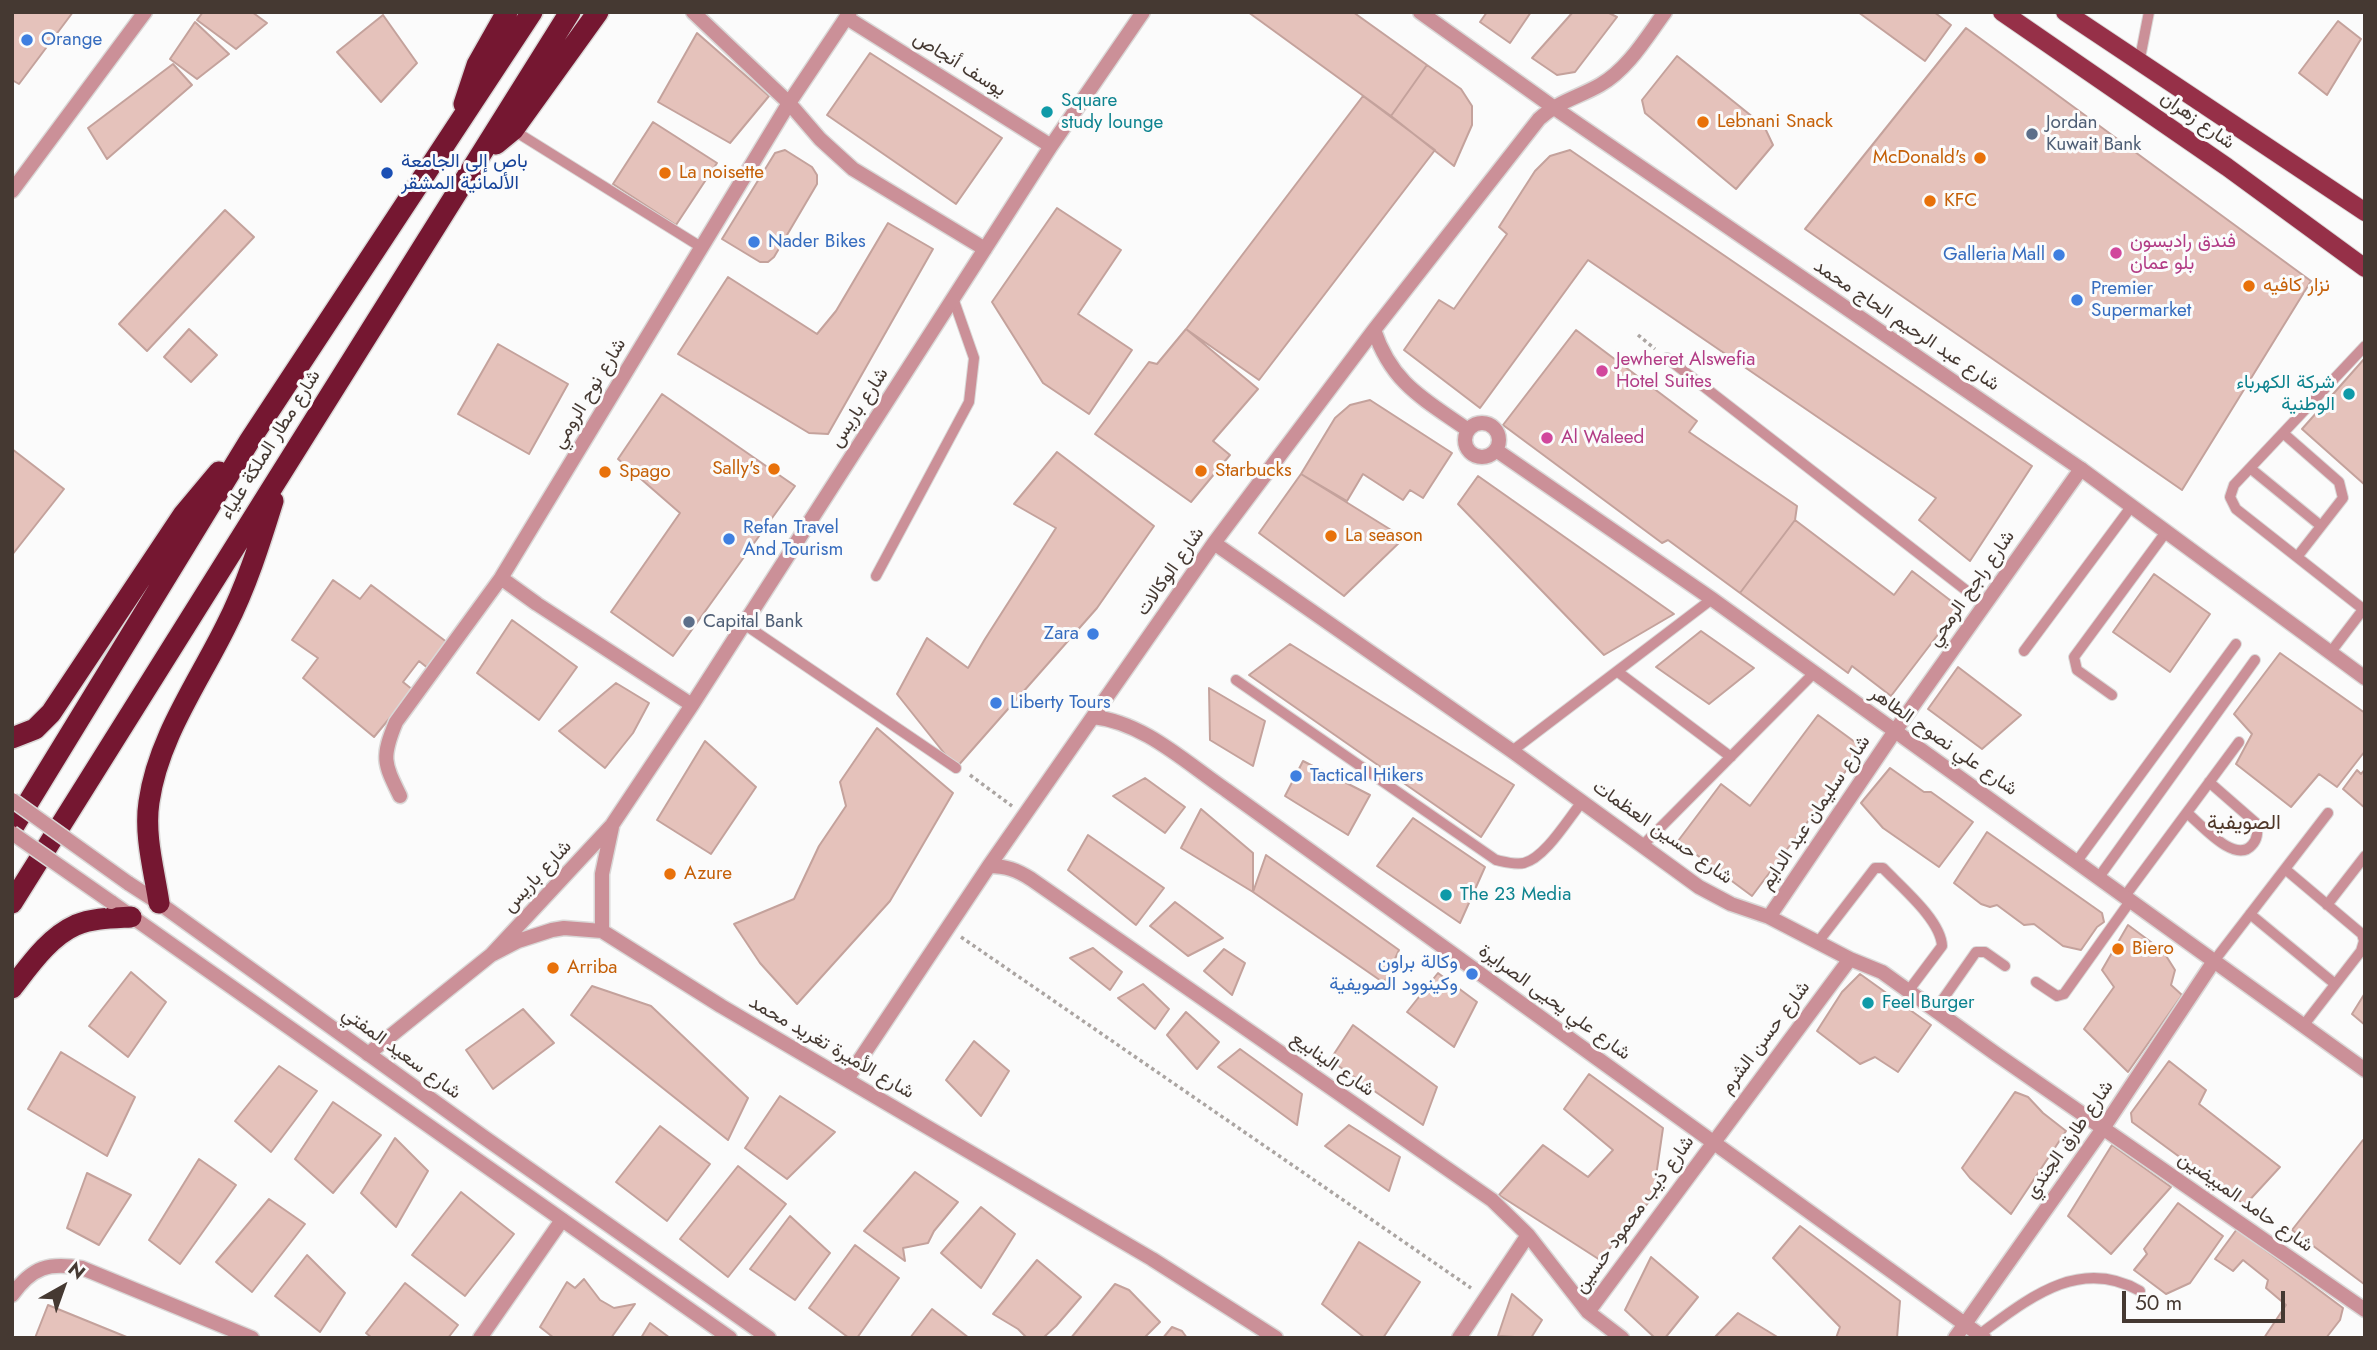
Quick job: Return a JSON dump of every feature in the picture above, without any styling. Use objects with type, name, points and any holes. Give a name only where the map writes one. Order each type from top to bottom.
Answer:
[{"type":"highway","points":[[458,126],[477,65],[507,12]]},
{"type":"highway","name":"شارع مطار الملكة علياء","points":[[12,831],[250,440],[532,12]]},
{"type":"highway","name":"شارع مطار الملكة علياء","points":[[12,903],[570,12]]},
{"type":"highway","points":[[476,162],[513,130],[598,12]]},
{"type":"highway","points":[[12,738],[23,736],[35,729],[51,713],[183,515],[250,440]]},
{"type":"highway","points":[[159,903],[148,834],[148,804],[152,782],[174,726],[226,626],[265,527],[282,471]]},
{"type":"highway","points":[[12,988],[39,954],[64,932],[78,924],[97,919],[131,917]]},
{"type":"main road","name":"شارع زهران","points":[[2002,12],[2227,167],[2365,268]]},
{"type":"main road","name":"شارع زهران","points":[[2065,12],[2139,64],[2365,212]]},
{"type":"street","points":[[12,191],[145,12]]},
{"type":"street","points":[[693,12],[789,103],[820,139],[853,169],[985,248]]},
{"type":"street","name":"شارع باريس","points":[[491,955],[612,825],[1051,146],[1143,12]]},
{"type":"street","name":"شارع عبد الرحيم الحاج محمد","points":[[1420,12],[1553,107],[2081,469],[2365,678]]},
{"type":"street","points":[[1553,107],[1600,85],[1616,74],[1665,12]]},
{"type":"street","name":"شارع نوح الرومي","points":[[401,796],[386,766],[386,747],[396,722],[501,578],[789,103],[848,15]]},
{"type":"street","name":"يوسف أنجاص","points":[[848,15],[1051,146]]},
{"type":"street","name":"شارع الوكالات","points":[[847,1079],[989,866],[1214,543],[1374,330],[1529,131],[1553,107]]},
{"type":"street","points":[[1374,330],[1380,348],[1400,379],[1414,392],[1468,429]]},
{"type":"street","points":[[1479,423],[1492,426],[1499,437],[1496,450],[1484,457],[1472,454],[1465,442],[1468,429],[1479,423]]},
{"type":"street","name":"شارع علي نصوح الطاهر","points":[[1496,450],[1712,599],[2365,1070]]},
{"type":"street","name":"شارع راجح الرمحي","points":[[1895,732],[2081,469]]},
{"type":"street","name":"شارع حسين العظمات","points":[[1214,543],[1511,751],[1699,887],[1731,904],[1769,917],[1850,959],[1882,972],[2104,1127]]},
{"type":"street","points":[[501,578],[692,705]]},
{"type":"street","name":"شارع علي يحيى الصرايرة","points":[[1093,717],[1111,719],[1138,730],[1982,1336]]},
{"type":"street","name":"شارع سليمان عبد الدايم","points":[[1769,917],[1895,732]]},
{"type":"street","name":"شارع سعيد المفتي","points":[[12,800],[769,1338]]},
{"type":"street","name":"شارع باريس","points":[[601,931],[602,874],[612,825]]},
{"type":"street","points":[[12,831],[730,1338]]},
{"type":"street","name":"شارع الينابيع","points":[[989,866],[1002,866],[1031,878],[1492,1200],[1528,1235],[1588,1312],[1622,1338]]},
{"type":"street","name":"شارع الأميرة تغريد محمد","points":[[368,1054],[491,955],[518,941],[552,930],[564,928],[601,931],[721,1006],[1161,1265],[1276,1338]]},
{"type":"street","name":"شارع حسن الشرم","points":[[1713,1141],[1850,959]]},
{"type":"street","name":"شارع طارق الجندي","points":[[1955,1338],[2104,1127],[2214,961]]},
{"type":"street","name":"شارع حامد المبيضين","points":[[2104,1127],[2365,1310]]},
{"type":"street","name":"شارع ذيب محمود حسين","points":[[1588,1312],[1713,1141]]},
{"type":"street","points":[[480,1338],[562,1220]]},
{"type":"street","points":[[1459,1338],[1528,1235]]},
{"type":"street","points":[[12,1295],[24,1280],[37,1270],[50,1265],[66,1265],[82,1268],[252,1338]]},
{"type":"lane","points":[[2139,64],[2148,12]]},
{"type":"lane","points":[[513,130],[701,247]]},
{"type":"lane","points":[[876,576],[969,402],[974,358],[953,298]]},
{"type":"lane","points":[[2330,653],[2364,608],[2232,504],[2231,491],[2365,346]]},
{"type":"lane","points":[[1667,358],[1985,605]]},
{"type":"lane","points":[[2283,433],[2339,482],[2343,498],[2297,557]]},
{"type":"lane","points":[[2250,468],[2321,526]]},
{"type":"lane","points":[[2024,651],[2131,506]]},
{"type":"lane","points":[[2112,695],[2077,670],[2074,657],[2166,531]]},
{"type":"lane","points":[[1511,751],[1712,599]]},
{"type":"lane","points":[[744,624],[959,769]]},
{"type":"lane","points":[[2077,861],[2235,644]]},
{"type":"lane","points":[[2099,877],[2255,660]]},
{"type":"lane","points":[[1618,672],[1731,757]]},
{"type":"lane","points":[[1642,846],[1814,673]]},
{"type":"lane","points":[[1236,680],[1496,860],[1512,864],[1538,857],[1582,802]]},
{"type":"lane","points":[[2036,982],[2057,996],[2064,995],[2128,898],[2239,742]]},
{"type":"lane","points":[[2187,813],[2230,850],[2246,850],[2252,845],[2258,831],[2256,823],[2209,782]]},
{"type":"lane","points":[[2214,961],[2328,813]]},
{"type":"lane","points":[[2328,905],[2365,856]]},
{"type":"lane","points":[[1818,942],[1875,868],[1883,868],[1936,925],[1942,939],[1942,946],[1909,990]]},
{"type":"lane","points":[[2285,869],[2362,934],[2364,941],[2361,951],[2304,1026]]},
{"type":"lane","points":[[2250,914],[2335,984]]},
{"type":"lane","points":[[1936,1009],[1976,953],[1986,952],[2005,966]]},
{"type":"lane","points":[[1982,1336],[2025,1301],[2080,1277],[2110,1278],[2140,1291]]},
{"type":"path","points":[[1638,335],[1667,358]]},
{"type":"path","points":[[959,769],[1025,815]]},
{"type":"path","points":[[948,928],[1487,1299]]},
{"type":"building","points":[[12,12],[73,12],[19,84],[12,80]]},
{"type":"building","points":[[203,12],[252,12],[267,23],[236,49],[197,20]]},
{"type":"building","points":[[1248,12],[1353,12],[1427,65],[1391,116]]},
{"type":"building","points":[[1487,12],[1531,12],[1510,43],[1480,22]]},
{"type":"building","points":[[1573,12],[1607,12],[1617,17],[1575,72],[1557,75],[1532,58]]},
{"type":"building","points":[[1858,12],[1934,12],[1951,25],[1925,61]]},
{"type":"building","points":[[383,15],[417,63],[381,102],[337,52]]},
{"type":"building","points":[[2338,21],[2361,39],[2327,95],[2299,73]]},
{"type":"building","points":[[195,22],[229,54],[197,79],[170,59]]},
{"type":"building","name":"Galleria Mall","points":[[1966,28],[2311,281],[2182,490],[1805,229]]},
{"type":"building","points":[[697,33],[769,96],[730,143],[658,102]]},
{"type":"building","points":[[870,53],[1002,138],[956,204],[827,115]]},
{"type":"building","points":[[1677,56],[1764,126],[1773,145],[1736,189],[1645,113],[1642,100]]},
{"type":"building","points":[[173,64],[192,85],[107,159],[88,128]]},
{"type":"building","points":[[1427,65],[1461,89],[1472,106],[1472,125],[1454,166],[1391,116]]},
{"type":"building","points":[[1363,96],[1435,150],[1259,380],[1186,329]]},
{"type":"building","name":"La noisette","points":[[653,122],[717,163],[676,225],[613,184]]},
{"type":"building","points":[[785,150],[812,167],[817,175],[817,184],[774,257],[768,262],[760,262],[722,239],[775,153]]},
{"type":"building","points":[[1570,150],[2032,466],[1970,561],[1919,520],[1936,498],[1588,260],[1480,408],[1404,350],[1439,300],[1454,309],[1507,234],[1499,227],[1535,171],[1550,156]]},
{"type":"building","points":[[1057,208],[1121,250],[1078,314],[1132,350],[1089,414],[1043,383],[992,302]]},
{"type":"building","points":[[225,210],[254,237],[147,351],[119,324]]},
{"type":"building","points":[[888,223],[933,249],[828,434],[809,433],[678,354],[728,277],[817,334],[836,311]]},
{"type":"building","points":[[189,329],[217,355],[191,382],[164,357]]},
{"type":"building","points":[[1186,329],[1258,389],[1213,441],[1230,455],[1191,502],[1095,434],[1149,362],[1157,364]]},
{"type":"building","points":[[1576,330],[1697,421],[1689,432],[1797,506],[1795,520],[1740,593],[1668,540],[1662,543],[1503,425]]},
{"type":"building","points":[[498,344],[568,384],[529,454],[458,414]]},
{"type":"building","name":"شركة الكهرباء الوطنية","points":[[2365,358],[2365,485],[2302,429]]},
{"type":"building","points":[[662,394],[795,486],[673,656],[611,612],[680,513],[618,459]]},
{"type":"building","points":[[1370,400],[1452,453],[1423,498],[1410,490],[1403,500],[1363,474],[1347,501],[1301,474],[1335,418],[1350,405]]},
{"type":"building","points":[[12,449],[64,489],[12,555]]},
{"type":"building","points":[[1057,452],[1154,526],[1097,608],[956,768],[897,694],[927,638],[968,668],[1056,528],[1014,504]]},
{"type":"building","name":"La season","points":[[1301,474],[1404,538],[1344,596],[1259,533]]},
{"type":"building","points":[[1478,476],[1674,614],[1604,655],[1458,504]]},
{"type":"building","points":[[1795,520],[1894,595],[1912,571],[1959,607],[1891,696],[1852,666],[1848,673],[1740,593]]},
{"type":"building","points":[[2154,574],[2210,614],[2170,672],[2113,632]]},
{"type":"building","points":[[333,580],[360,599],[371,585],[448,643],[429,669],[419,661],[403,682],[413,690],[374,737],[303,678],[318,658],[292,640]]},
{"type":"building","points":[[512,620],[577,667],[539,720],[477,673]]},
{"type":"building","points":[[1701,631],[1754,668],[1709,704],[1656,667]]},
{"type":"building","points":[[1290,644],[1514,785],[1481,837],[1249,675]]},
{"type":"building","points":[[2280,653],[2365,713],[2365,751],[2337,787],[2319,774],[2291,807],[2236,764],[2252,734],[2234,714]]},
{"type":"building","points":[[1958,667],[2021,715],[1982,749],[1928,709]]},
{"type":"building","points":[[616,683],[649,703],[633,733],[605,768],[559,731]]},
{"type":"building","points":[[1209,688],[1265,721],[1253,766],[1210,740]]},
{"type":"building","points":[[1818,715],[1863,748],[1752,896],[1678,841],[1721,784],[1750,806]]},
{"type":"building","points":[[877,728],[953,793],[890,901],[797,1004],[760,963],[734,924],[794,899],[819,846],[846,806],[840,782]]},
{"type":"building","points":[[705,741],[756,787],[711,854],[657,820]]},
{"type":"building","points":[[1303,761],[1370,795],[1348,835],[1285,796]]},
{"type":"building","points":[[1890,768],[1924,792],[1931,792],[1973,822],[1939,867],[1883,828],[1861,803]]},
{"type":"building","points":[[2365,769],[2365,808],[2343,789],[2357,770],[2361,774]]},
{"type":"building","points":[[1145,778],[1185,807],[1165,833],[1113,796]]},
{"type":"building","points":[[1201,809],[1253,853],[1253,892],[1181,848]]},
{"type":"building","name":"The 23 Media","points":[[1413,818],[1485,867],[1460,923],[1377,866]]},
{"type":"building","points":[[1987,832],[2102,913],[2104,922],[2097,927],[2081,950],[2063,946],[2034,924],[2024,925],[1997,905],[1990,907],[1981,904],[1954,883]]},
{"type":"building","points":[[1088,835],[1164,888],[1136,925],[1068,870]]},
{"type":"building","points":[[1266,855],[1399,950],[1384,983],[1253,892]]},
{"type":"building","points":[[1175,902],[1223,938],[1188,956],[1150,926]]},
{"type":"building","points":[[2128,925],[2163,951],[2175,970],[2171,985],[2182,995],[2128,1072],[2084,1029],[2114,987],[2102,970]]},
{"type":"building","points":[[1093,948],[1122,972],[1110,990],[1070,958]]},
{"type":"building","points":[[1224,949],[1245,963],[1232,995],[1204,971]]},
{"type":"building","points":[[131,972],[166,1002],[128,1057],[89,1026]]},
{"type":"building","points":[[1438,973],[1477,1002],[1454,1047],[1407,1012]]},
{"type":"building","points":[[1860,974],[1931,1025],[1898,1072],[1875,1057],[1860,1064],[1817,1031],[1842,992]]},
{"type":"building","points":[[1143,984],[1169,1009],[1155,1029],[1118,998]]},
{"type":"building","points":[[592,986],[651,1006],[748,1098],[728,1140],[571,1015]]},
{"type":"building","points":[[2365,993],[2365,1025],[2352,1014]]},
{"type":"building","points":[[523,1009],[554,1043],[493,1089],[466,1050]]},
{"type":"building","points":[[1186,1012],[1219,1042],[1197,1069],[1167,1035]]},
{"type":"building","points":[[1353,1025],[1437,1087],[1423,1125],[1330,1060]]},
{"type":"building","points":[[974,1041],[1009,1071],[981,1116],[946,1080]]},
{"type":"building","points":[[1240,1049],[1302,1094],[1297,1125],[1218,1067]]},
{"type":"building","points":[[61,1052],[135,1097],[107,1156],[28,1109]]},
{"type":"building","points":[[2169,1061],[2206,1090],[2199,1104],[2280,1167],[2245,1205],[2132,1122],[2131,1113]]},
{"type":"building","points":[[279,1066],[317,1091],[271,1152],[235,1121]]},
{"type":"building","points":[[1589,1074],[1663,1128],[1653,1197],[1600,1260],[1499,1195],[1543,1145],[1588,1177],[1613,1150],[1564,1109]]},
{"type":"building","points":[[2015,1092],[2028,1097],[2066,1131],[2011,1214],[1962,1168]]},
{"type":"building","points":[[780,1096],[835,1132],[787,1179],[745,1148]]},
{"type":"building","points":[[333,1102],[381,1135],[333,1193],[295,1159]]},
{"type":"building","points":[[1349,1125],[1400,1157],[1389,1191],[1325,1146]]},
{"type":"building","points":[[660,1126],[710,1164],[667,1221],[616,1182]]},
{"type":"building","points":[[395,1138],[428,1171],[396,1227],[361,1193]]},
{"type":"building","points":[[2363,1140],[2365,1142],[2364,1284],[2292,1230]]},
{"type":"building","points":[[2112,1145],[2171,1187],[2111,1254],[2068,1216]]},
{"type":"building","points":[[199,1159],[236,1185],[180,1264],[149,1240]]},
{"type":"building","points":[[738,1166],[786,1204],[728,1277],[680,1239]]},
{"type":"building","points":[[915,1172],[958,1202],[934,1231],[928,1243],[903,1248],[905,1261],[864,1231]]},
{"type":"building","points":[[87,1173],[131,1195],[99,1245],[67,1228]]},
{"type":"building","points":[[461,1192],[514,1234],[465,1296],[412,1255]]},
{"type":"building","points":[[269,1199],[305,1224],[252,1292],[216,1262]]},
{"type":"building","points":[[2178,1203],[2223,1236],[2190,1283],[2166,1294],[2134,1270],[2147,1254],[2144,1249]]},
{"type":"building","points":[[981,1207],[1015,1234],[981,1288],[941,1253]]},
{"type":"building","points":[[790,1216],[830,1253],[795,1300],[750,1269]]},
{"type":"building","points":[[1800,1226],[1900,1301],[1897,1338],[1836,1338],[1840,1327],[1773,1258]]},
{"type":"building","points":[[2237,1229],[2343,1308],[2340,1320],[2326,1338],[2264,1338],[2286,1305],[2266,1288],[2268,1280],[2243,1260],[2233,1271],[2215,1259]]},
{"type":"building","points":[[1359,1242],[1420,1282],[1383,1338],[1365,1338],[1322,1304]]},
{"type":"building","points":[[855,1245],[899,1278],[857,1338],[849,1338],[809,1308]]},
{"type":"building","points":[[307,1255],[345,1293],[320,1332],[275,1296]]},
{"type":"building","points":[[1651,1257],[1698,1297],[1665,1338],[1655,1338],[1625,1310]]},
{"type":"building","points":[[1037,1260],[1081,1297],[1043,1338],[1027,1338],[1018,1329],[993,1314]]},
{"type":"building","points":[[584,1279],[600,1300],[614,1308],[635,1304],[611,1338],[554,1338],[540,1327],[567,1282],[575,1288]]},
{"type":"building","points":[[405,1283],[458,1325],[448,1338],[372,1338],[366,1333]]},
{"type":"building","points":[[1115,1284],[1129,1290],[1160,1322],[1144,1338],[1071,1338]]},
{"type":"building","points":[[1512,1294],[1542,1320],[1531,1338],[1498,1336]]},
{"type":"building","points":[[48,1305],[129,1338],[35,1338]]},
{"type":"building","points":[[932,1309],[969,1338],[910,1338]]},
{"type":"building","points":[[1738,1313],[1779,1338],[1714,1338]]},
{"type":"building","points":[[650,1323],[670,1338],[641,1338]]},
{"type":"building","points":[[1172,1327],[1182,1331],[1187,1338],[1163,1338]]},
{"type":"place","name":"Orange","points":[[27,40]]},
{"type":"place","name":"Square study lounge","points":[[1047,112]]},
{"type":"place","name":"Lebnani Snack","points":[[1703,122]]},
{"type":"place","name":"Jordan Kuwait Bank","points":[[2032,134]]},
{"type":"place","name":"McDonald's","points":[[1980,158]]},
{"type":"place","name":"باص إلى الجامعة الألمانية المشقر","points":[[387,173]]},
{"type":"place","name":"La noisette","points":[[665,173]]},
{"type":"place","name":"KFC","points":[[1930,201]]},
{"type":"place","name":"Nader Bikes","points":[[754,242]]},
{"type":"place","name":"فندق راديسون بلو عمان","points":[[2116,253]]},
{"type":"place","name":"Galleria Mall","points":[[2059,255]]},
{"type":"place","name":"نزار كافيه","points":[[2249,286]]},
{"type":"place","name":"Premier Supermarket","points":[[2077,300]]},
{"type":"place","name":"Jewheret Alswefia Hotel Suites","points":[[1602,371]]},
{"type":"place","name":"شركة الكهرباء الوطنية","points":[[2349,394]]},
{"type":"place","name":"Al Waleed","points":[[1547,438]]},
{"type":"place","name":"Sally's","points":[[774,469]]},
{"type":"place","name":"Starbucks","points":[[1201,471]]},
{"type":"place","name":"Spago","points":[[605,472]]},
{"type":"place","name":"La season","points":[[1331,536]]},
{"type":"place","name":"Refan Travel And Tourism","points":[[729,539]]},
{"type":"place","name":"Capital Bank","points":[[689,622]]},
{"type":"place","name":"Zara","points":[[1093,634]]},
{"type":"place","name":"Liberty Tours","points":[[996,703]]},
{"type":"place","name":"Tactical Hikers","points":[[1296,776]]},
{"type":"place","name":"Azure","points":[[670,874]]},
{"type":"place","name":"The 23 Media","points":[[1446,895]]},
{"type":"place","name":"Biero","points":[[2118,949]]},
{"type":"place","name":"Arriba","points":[[553,968]]},
{"type":"place","name":"وكالة براون وكينوود الصويفية","points":[[1472,974]]},
{"type":"place","name":"Feel Burger","points":[[1868,1003]]},
{"type":"district","name":"الصويفية","points":[[2244,824]]}]
